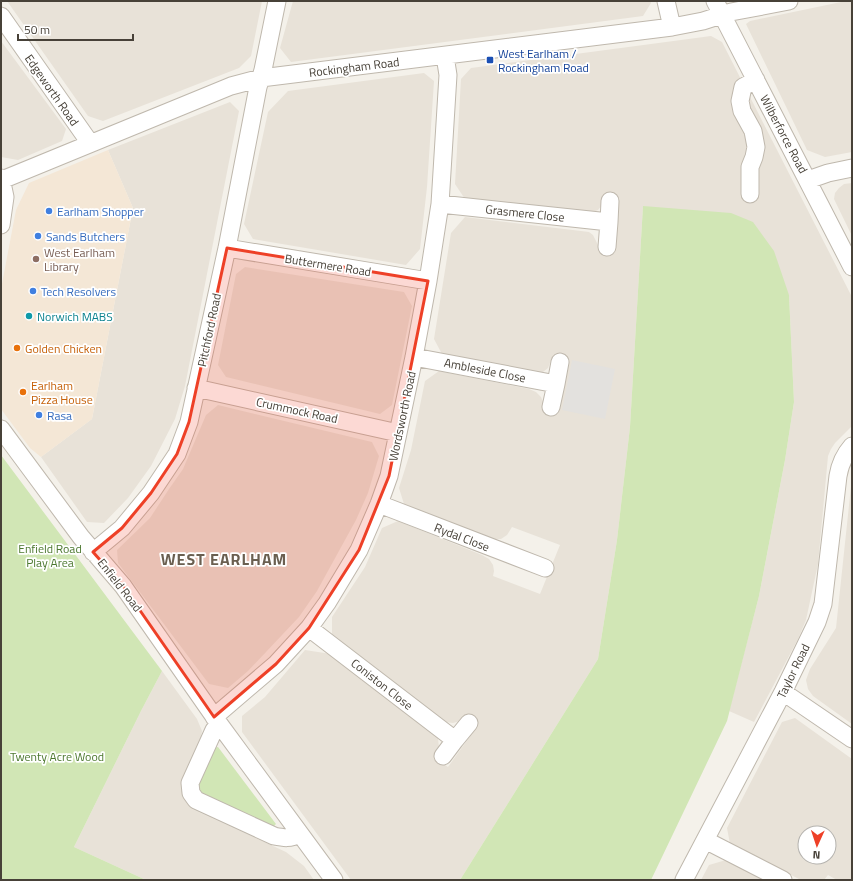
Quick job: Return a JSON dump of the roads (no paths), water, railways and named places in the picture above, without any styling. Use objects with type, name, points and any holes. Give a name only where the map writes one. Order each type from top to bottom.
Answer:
[{"type":"street","name":"Pitchford Road","points":[[93,552],[122,528],[151,493],[177,454],[189,422],[227,248],[276,1]]},
{"type":"street","points":[[666,1],[672,27]]},
{"type":"street","name":"Rockingham Road","points":[[2,179],[231,86],[261,78],[672,27],[703,21],[719,8],[731,12],[789,1]]},
{"type":"street","name":"Wilberforce Road","points":[[719,8],[852,267]]},
{"type":"street","name":"Edgeworth Road","points":[[1,16],[90,143]]},
{"type":"street","name":"Wordsworth Road","points":[[217,721],[276,664],[309,628],[327,603],[359,550],[379,504],[389,476],[414,357],[440,204],[448,75],[445,56]]},
{"type":"street","points":[[750,194],[750,167],[756,146],[753,131],[742,111],[734,101],[743,87],[756,80]]},
{"type":"street","points":[[808,180],[828,173],[852,168]]},
{"type":"street","points":[[1,225],[5,197],[2,179]]},
{"type":"street","points":[[607,247],[610,201]]},
{"type":"street","name":"Grasmere Close","points":[[440,204],[609,222]]},
{"type":"street","name":"Buttermere Road","points":[[227,248],[428,281]]},
{"type":"street","name":"Ambleside Close","points":[[414,357],[556,384]]},
{"type":"street","points":[[551,407],[560,362]]},
{"type":"street","name":"Crummock Road","points":[[196,388],[398,433]]},
{"type":"street","name":"Enfield Road","points":[[1,430],[93,552],[123,586],[217,721],[334,880]]},
{"type":"street","name":"Taylor Road","points":[[684,880],[783,692],[817,622],[823,604],[838,476],[844,455],[852,446]]},
{"type":"street","name":"Rydal Close","points":[[379,504],[545,568]]},
{"type":"street","name":"Coniston Close","points":[[309,628],[455,740]]},
{"type":"street","points":[[783,692],[852,739]]},
{"type":"street","points":[[217,721],[190,783],[191,792],[196,800],[274,836],[286,839],[293,838],[300,834]]},
{"type":"street","points":[[443,756],[469,723]]},
{"type":"street","points":[[705,840],[783,880]]},
{"type":"place","name":"West Earlham / Rockingham Road","points":[[490,60]]},
{"type":"place","name":"Earlham Shopper","points":[[49,211]]},
{"type":"place","name":"Sands Butchers","points":[[38,236]]},
{"type":"place","name":"West Earlham Library","points":[[36,259]]},
{"type":"place","name":"Tech Resolvers","points":[[33,291]]},
{"type":"place","name":"Norwich MABS","points":[[29,316]]},
{"type":"place","name":"Golden Chicken","points":[[17,348]]},
{"type":"place","name":"Earlham Pizza House","points":[[23,392]]},
{"type":"place","name":"Rasa","points":[[39,415]]},
{"type":"district","name":"WEST EARLHAM","points":[[224,559]]},
{"type":"park label","name":"Enfield Road Play Area","points":[[50,555]]},
{"type":"park label","name":"Twenty Acre Wood","points":[[57,756]]}]
